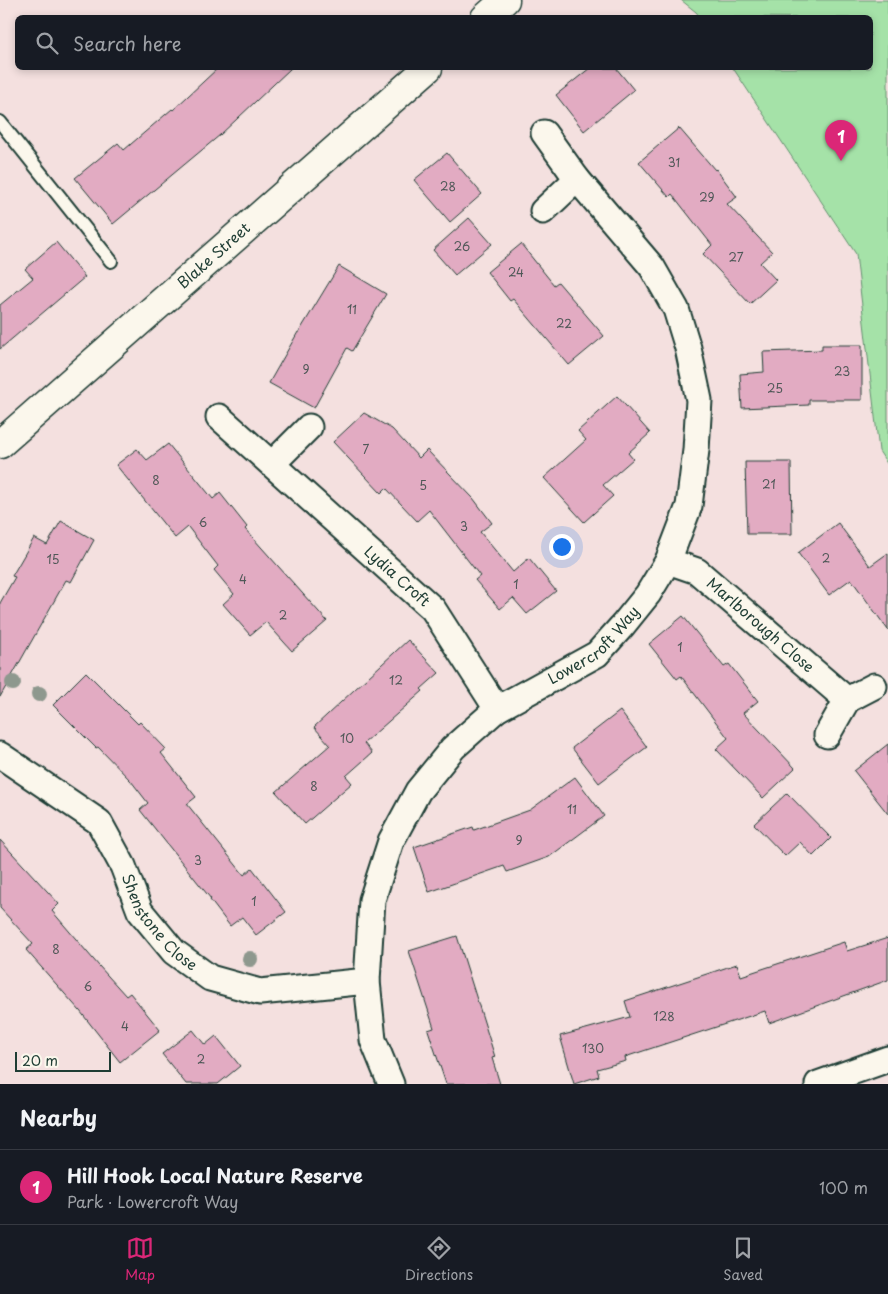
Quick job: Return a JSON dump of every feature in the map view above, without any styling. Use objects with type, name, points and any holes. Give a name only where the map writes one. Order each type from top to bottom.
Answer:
[{"type":"main road","points":[[488,15],[505,0]]},
{"type":"main road","name":"Blake Street","points":[[0,444],[426,70]]},
{"type":"street","name":"Lowercroft Way","points":[[391,1084],[373,1040],[367,981],[372,900],[391,841],[418,791],[454,748],[497,709],[597,654],[648,594],[668,561],[688,506],[696,450],[699,400],[688,348],[676,309],[652,267],[576,179],[544,133]]},
{"type":"street","points":[[543,211],[576,179]]},
{"type":"street","name":"Lydia Croft","points":[[219,417],[433,609],[497,709]]},
{"type":"street","points":[[272,464],[309,427]]},
{"type":"street","name":"Marlborough Close","points":[[668,561],[697,571],[847,700]]},
{"type":"street","points":[[826,736],[847,700],[874,686]]},
{"type":"street","name":"Shenstone Close","points":[[0,755],[99,822],[123,866],[140,911],[174,952],[210,978],[260,992],[367,981]]},
{"type":"street","points":[[818,1084],[888,1059]]},
{"type":"lane","points":[[0,122],[111,261]]},
{"type":"green space","points":[[681,0],[888,0],[888,465],[879,451],[856,254],[734,70],[873,70],[873,15],[698,15]]},
{"type":"building","points":[[216,70],[289,70],[220,135],[113,224],[75,178],[118,143],[124,150],[173,110]]},
{"type":"building","points":[[587,70],[618,70],[634,90],[584,131],[556,95]]},
{"type":"building","points":[[679,128],[716,169],[737,197],[727,204],[772,252],[760,263],[776,280],[750,304],[703,254],[712,245],[672,194],[669,197],[639,162]]},
{"type":"building","points":[[447,153],[482,194],[450,222],[414,180]]},
{"type":"building","points":[[469,218],[492,244],[455,275],[433,250]]},
{"type":"building","points":[[56,242],[85,277],[0,349],[0,305],[33,278],[25,269]]},
{"type":"building","points":[[521,244],[554,285],[558,282],[604,336],[569,365],[513,299],[510,301],[487,272]]},
{"type":"building","points":[[339,266],[386,294],[352,351],[347,348],[314,408],[269,383]]},
{"type":"building","points":[[822,345],[862,345],[862,400],[809,400],[809,405],[742,408],[740,374],[764,372],[763,352],[822,350]]},
{"type":"building","points":[[617,396],[650,433],[628,453],[633,459],[603,485],[613,496],[584,522],[544,478],[586,440],[578,431]]},
{"type":"building","points":[[364,413],[392,429],[419,458],[427,450],[473,498],[492,523],[480,532],[513,572],[529,558],[556,591],[527,614],[513,598],[500,609],[475,580],[480,576],[429,510],[417,521],[386,488],[381,493],[333,442]]},
{"type":"building","points":[[168,444],[213,499],[220,493],[247,527],[245,529],[327,621],[292,651],[266,622],[250,635],[223,604],[234,594],[214,570],[218,566],[188,527],[175,538],[116,465],[137,449],[147,460]]},
{"type":"building","points":[[745,462],[791,462],[792,534],[747,534]]},
{"type":"building","points":[[61,521],[94,540],[71,582],[66,580],[0,697],[0,603],[15,577],[12,576],[34,538],[47,545]]},
{"type":"building","points":[[838,523],[870,566],[888,553],[888,630],[851,579],[829,595],[798,553]]},
{"type":"building","points":[[683,616],[724,667],[729,664],[758,701],[743,713],[795,768],[763,798],[716,749],[728,738],[681,676],[677,679],[649,644]]},
{"type":"building","points":[[408,640],[439,673],[421,689],[423,691],[364,743],[372,753],[346,776],[352,783],[305,824],[276,792],[330,745],[314,727]]},
{"type":"building","points":[[86,672],[166,749],[161,753],[196,797],[187,804],[244,875],[252,868],[286,912],[256,935],[242,917],[230,926],[211,899],[140,810],[148,803],[131,781],[53,705]]},
{"type":"building","points":[[620,711],[647,747],[599,783],[572,748]]},
{"type":"building","points":[[888,744],[888,814],[854,771]]},
{"type":"building","points":[[575,777],[604,816],[549,857],[507,872],[504,866],[429,892],[414,847],[473,827],[474,830],[530,810]]},
{"type":"building","points":[[787,793],[831,838],[813,856],[800,842],[785,856],[754,824]]},
{"type":"building","points":[[0,840],[59,904],[52,911],[126,996],[130,993],[160,1030],[120,1062],[80,1011],[26,950],[33,944],[0,908]]},
{"type":"building","points":[[457,936],[495,1057],[492,1058],[500,1084],[446,1084],[428,1030],[434,1028],[409,951]]},
{"type":"building","points":[[888,938],[888,980],[769,1023],[765,1011],[625,1057],[626,1061],[597,1069],[599,1076],[574,1084],[560,1036],[630,1017],[625,1001],[737,964],[741,976],[844,942],[847,951]]},
{"type":"building","points":[[193,1030],[205,1045],[216,1036],[240,1066],[218,1084],[186,1084],[162,1054]]},
{"type":"place","name":"Hill Hook Local Nature Reserve","points":[[841,161]]}]
